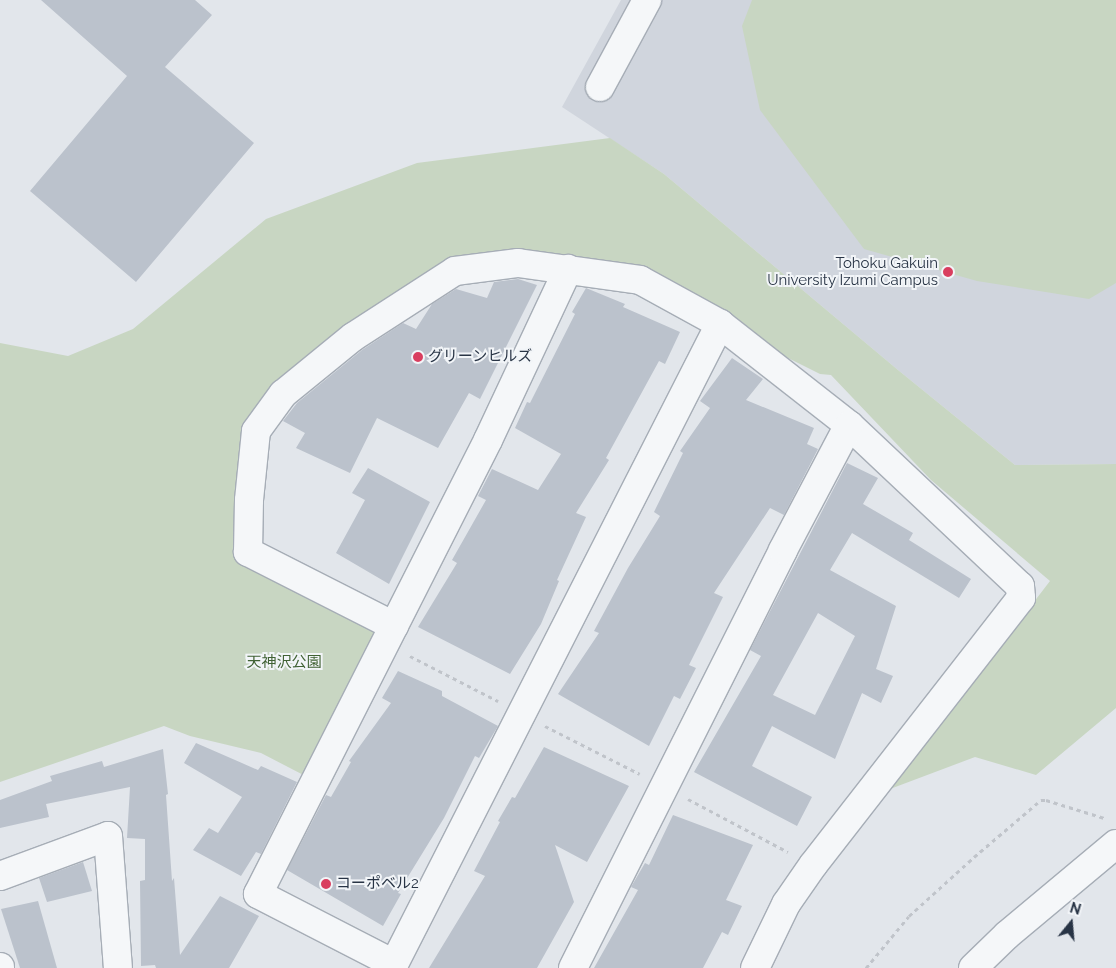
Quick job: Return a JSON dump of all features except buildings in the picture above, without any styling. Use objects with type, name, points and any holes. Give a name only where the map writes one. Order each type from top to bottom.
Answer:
[{"type":"street","points":[[600,87],[647,0]]},
{"type":"street","points":[[389,634],[248,552],[248,500],[256,431],[283,394],[354,337],[455,271],[518,263],[640,280],[720,324],[850,425],[1020,586],[1021,598],[813,865],[786,904],[755,968]]},
{"type":"street","points":[[568,269],[488,440],[258,894],[393,966],[720,324]]},
{"type":"street","points":[[573,968],[783,550],[850,425]]},
{"type":"street","points":[[973,968],[1112,832]]},
{"type":"street","points":[[0,876],[108,836],[118,968]]},
{"type":"path","points":[[389,634],[522,714],[813,865]]},
{"type":"path","points":[[866,968],[909,916],[1041,800],[1046,800],[1112,832]]},
{"type":"shaded area","name":"Tohoku Gakuin University Izumi Campus","points":[[621,0],[1116,0],[1116,464],[1015,465],[898,370],[664,174],[562,107]]},
{"type":"green space","points":[[752,0],[1116,0],[1116,283],[1089,299],[977,281],[864,249],[760,110],[742,26]]},
{"type":"green space","name":"天神沢公園","points":[[610,138],[664,174],[898,370],[1015,465],[1116,464],[1116,708],[1036,775],[975,757],[890,789],[1050,581],[931,480],[831,375],[820,374],[720,324],[640,280],[455,271],[256,431],[248,552],[394,626],[315,781],[261,753],[190,736],[164,726],[0,782],[0,343],[68,356],[133,329],[266,219],[417,163]]},
{"type":"place","name":"Tohoku Gakuin University Izumi Campus","points":[[948,272]]},
{"type":"place","name":"グリーンヒルズ","points":[[418,357]]},
{"type":"place","name":"コーポベル2","points":[[326,884]]}]
